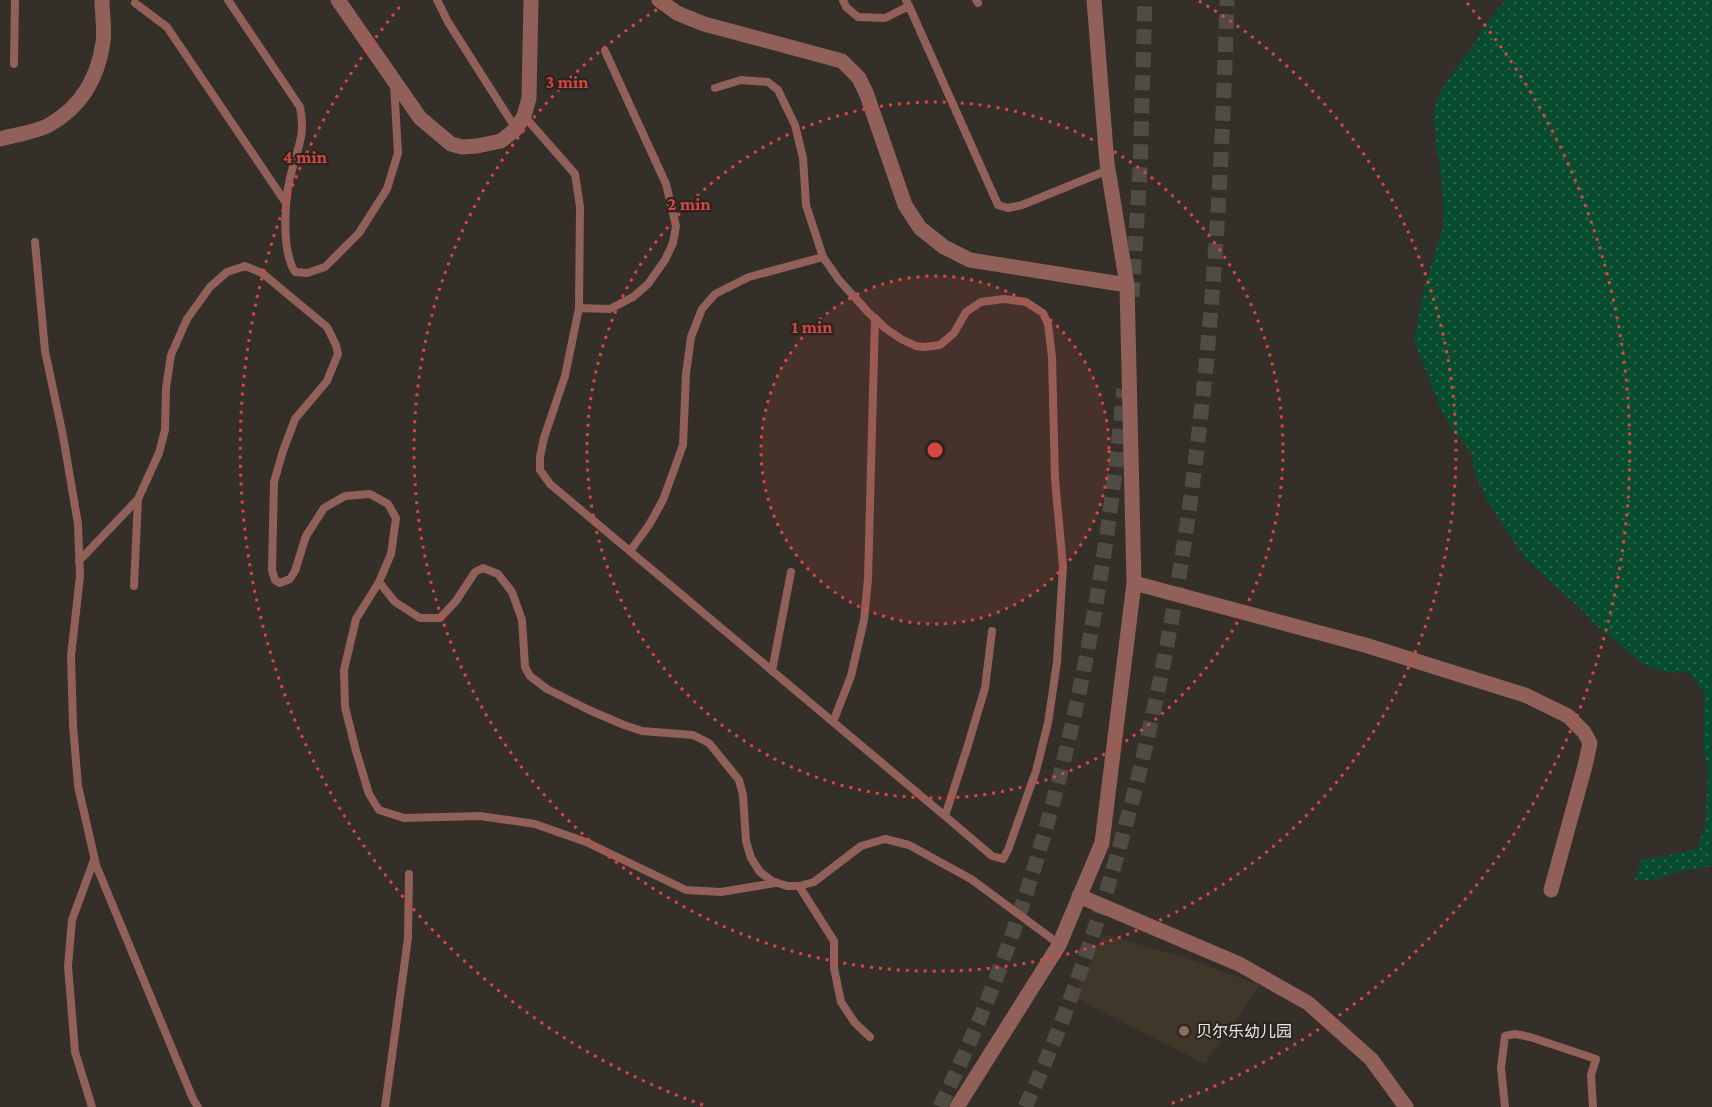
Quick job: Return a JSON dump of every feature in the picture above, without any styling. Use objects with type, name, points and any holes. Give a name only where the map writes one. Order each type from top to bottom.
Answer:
[{"type":"street","points":[[0,139],[48,126],[72,110],[89,87],[103,42],[102,0]]},
{"type":"street","points":[[338,0],[420,118],[451,144],[462,147],[501,141],[520,122],[529,98],[531,0]]},
{"type":"street","points":[[659,0],[677,13],[704,24],[842,61],[859,78],[867,95],[905,205],[920,228],[944,247],[970,260],[1127,285]]},
{"type":"street","points":[[957,1107],[1059,944],[1102,843],[1134,583],[1127,285],[1108,170],[1094,0]]},
{"type":"street","points":[[1134,583],[1365,645],[1526,695],[1568,716],[1584,732],[1590,743],[1551,890]]},
{"type":"street","points":[[1079,896],[1239,964],[1308,1003],[1371,1059],[1406,1107]]},
{"type":"lane","points":[[14,64],[15,0]]},
{"type":"lane","points":[[228,0],[300,107],[303,121],[302,142],[292,167],[286,203],[286,248],[294,272],[307,273],[325,267],[359,233],[387,189],[398,153],[393,80]]},
{"type":"lane","points":[[437,0],[448,21],[520,122],[575,174],[580,207],[579,308],[565,376],[544,438],[540,470],[550,484],[992,856],[1003,858],[1008,850],[1036,771],[1048,723],[1057,662],[1063,567],[1055,478],[1052,357],[1048,324],[1042,313],[1026,302],[1004,299],[981,302],[966,312],[954,333],[940,345],[916,346],[901,339],[874,318],[839,279],[823,257],[806,205],[803,158],[795,125],[778,90],[768,82],[741,81],[715,88]]},
{"type":"lane","points":[[843,0],[846,7],[858,17],[885,18],[908,3],[998,205],[1008,208],[1022,205],[1108,170]]},
{"type":"lane","points":[[135,3],[167,27],[286,203]]},
{"type":"lane","points":[[579,308],[610,309],[633,297],[648,284],[665,260],[673,243],[676,226],[666,184],[605,51]]},
{"type":"lane","points":[[35,242],[45,351],[78,524],[80,576],[71,656],[78,786],[94,858],[198,1107]]},
{"type":"lane","points":[[630,551],[649,525],[663,500],[683,445],[686,374],[691,337],[702,309],[715,294],[749,277],[823,257]]},
{"type":"lane","points":[[80,561],[138,499],[159,453],[165,430],[166,388],[171,355],[187,319],[210,287],[227,272],[245,266],[262,273],[327,327],[338,354],[327,381],[295,419],[274,482],[272,570],[275,580],[280,583],[290,579],[295,571],[306,536],[324,508],[345,496],[370,494],[388,504],[396,518],[391,554],[379,582],[356,619],[344,670],[345,707],[369,794],[379,810],[404,818],[480,816],[535,824],[586,842],[686,890],[721,892],[777,883]]},
{"type":"lane","points":[[833,722],[851,676],[865,609],[868,579],[874,318]]},
{"type":"lane","points":[[134,586],[138,499]]},
{"type":"lane","points":[[379,582],[395,602],[420,618],[426,619],[440,618],[456,601],[475,572],[483,568],[498,574],[512,592],[522,620],[525,667],[530,676],[547,689],[624,725],[642,731],[693,735],[709,743],[739,780],[743,795],[746,841],[751,858],[760,873],[772,881],[787,886],[814,882],[861,846],[885,839],[909,845],[971,879],[1059,944]]},
{"type":"lane","points":[[772,671],[791,572]]},
{"type":"lane","points":[[945,816],[985,688],[992,631]]},
{"type":"lane","points":[[92,1107],[75,1052],[68,966],[72,920],[94,858]]},
{"type":"lane","points":[[385,1107],[408,938],[409,874]]},
{"type":"lane","points":[[799,886],[834,941],[834,968],[841,1002],[855,1023],[870,1037]]},
{"type":"lane","points":[[1505,1107],[1501,1068],[1505,1036],[1515,1034],[1596,1059],[1591,1075],[1593,1107]]},
{"type":"shaded area","name":"贝尔乐幼儿园","points":[[1103,934],[1183,957],[1260,985],[1205,1064],[1073,997]]},
{"type":"green space","points":[[1507,0],[1712,0],[1712,866],[1681,871],[1657,879],[1634,881],[1642,859],[1668,856],[1697,848],[1705,826],[1708,770],[1703,746],[1704,693],[1689,673],[1666,672],[1643,664],[1596,625],[1524,558],[1485,497],[1476,475],[1471,452],[1454,432],[1441,410],[1414,341],[1424,287],[1443,228],[1444,206],[1433,114],[1440,91],[1486,24]]},
{"type":"tunnel","points":[[1132,297],[1140,172],[1145,0]]},
{"type":"tunnel","points":[[1025,1107],[1064,1015],[1087,952],[1117,856],[1144,751],[1167,646],[1185,539],[1210,324],[1218,216],[1227,0]]},
{"type":"tunnel","points":[[940,1107],[981,1017],[1019,915],[1062,767],[1094,617],[1106,541],[1124,389]]},
{"type":"place","name":"贝尔乐幼儿园","points":[[1184,1031]]}]
